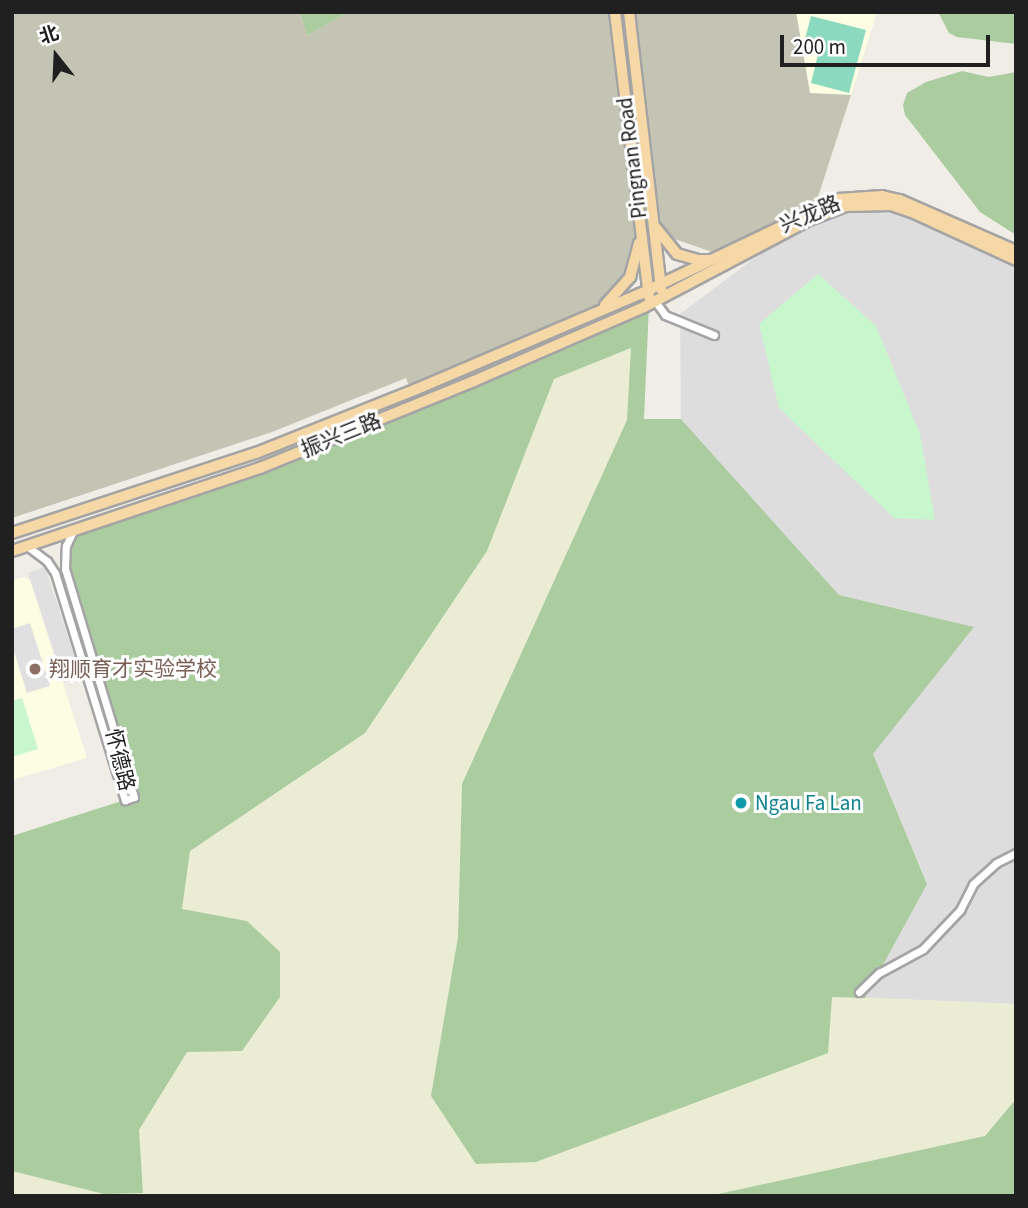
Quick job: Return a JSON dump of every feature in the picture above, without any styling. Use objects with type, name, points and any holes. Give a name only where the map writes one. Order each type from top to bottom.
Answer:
[{"type":"main road","name":"Pingnan Road","points":[[615,12],[648,291],[655,300]]},
{"type":"main road","name":"Pingnan Road","points":[[629,12],[661,285],[655,300]]},
{"type":"main road","name":"兴龙路","points":[[648,291],[818,207],[859,195],[883,195],[924,208],[1016,251]]},
{"type":"main road","name":"兴龙路","points":[[655,300],[830,210],[860,203],[891,205],[914,213],[1016,260]]},
{"type":"main road","points":[[599,310],[613,299],[630,277],[641,228],[655,226],[677,254],[698,260],[716,259]]},
{"type":"main road","name":"振兴三路","points":[[12,533],[256,453],[417,389],[648,291]]},
{"type":"main road","name":"振兴三路","points":[[12,551],[260,468],[474,381],[655,300]]},
{"type":"main road","points":[[113,500],[118,516]]},
{"type":"street","points":[[655,300],[665,316],[715,335]]},
{"type":"street","name":"怀德路","points":[[27,546],[47,561],[55,573],[125,800],[134,797],[65,569],[66,546],[73,531]]},
{"type":"street","points":[[859,992],[879,973],[923,948],[960,910],[973,884],[996,863],[1016,853]]},
{"type":"shaded area","points":[[12,12],[300,12],[307,36],[348,12],[615,12],[641,231],[629,274],[599,310],[409,386],[406,378],[272,432],[12,518]]},
{"type":"shaded area","points":[[629,12],[796,12],[810,93],[851,95],[815,206],[718,254],[654,232]]},
{"type":"shaded area","points":[[796,12],[877,12],[851,95],[810,93]]},
{"type":"shaded area","points":[[866,198],[919,218],[1016,262],[1016,1004],[865,998],[927,883],[873,754],[973,627],[839,595],[681,419],[680,314],[812,215]]},
{"type":"shaded area","points":[[632,348],[627,420],[462,784],[458,937],[827,1053],[832,996],[1016,1004],[1016,1099],[985,1136],[709,1196],[12,1196],[12,1171],[39,1178],[143,1193],[139,1130],[187,1051],[242,1051],[280,952],[247,921],[181,910],[190,851],[365,733],[487,551],[554,379]]},
{"type":"shaded area","points":[[45,567],[81,676],[64,682],[28,573]]},
{"type":"shaded area","name":"翔顺育才实验学校","points":[[23,577],[30,580],[87,758],[12,780],[12,581]]},
{"type":"shaded area","points":[[30,623],[50,686],[27,693],[12,645],[12,629]]},
{"type":"green space","points":[[300,12],[348,12],[307,36]]},
{"type":"green space","points":[[938,12],[1016,12],[1016,44],[957,37],[949,33]]},
{"type":"green space","points":[[811,16],[866,30],[849,93],[811,83],[821,43],[805,39]]},
{"type":"green space","points":[[962,71],[989,77],[1016,72],[1016,235],[980,212],[905,115],[903,105],[907,93],[926,82]]},
{"type":"green space","points":[[818,274],[876,326],[920,434],[935,520],[894,518],[779,408],[759,324]]},
{"type":"green space","points":[[649,305],[644,419],[681,419],[839,595],[974,627],[873,754],[927,884],[865,998],[832,997],[828,1053],[536,1162],[476,1164],[431,1096],[458,937],[462,784],[627,420],[631,348],[554,379],[487,551],[365,733],[190,851],[182,909],[247,921],[280,952],[280,997],[242,1051],[187,1052],[139,1130],[143,1193],[104,1194],[12,1171],[12,836],[134,797],[64,562],[73,531],[274,461]]},
{"type":"green space","points":[[22,698],[38,749],[12,757],[12,701]]},
{"type":"green space","points":[[1016,1099],[1016,1196],[709,1196],[985,1136]]},
{"type":"place","name":"翔顺育才实验学校","points":[[35,669]]},
{"type":"place","name":"Ngau Fa Lan","points":[[741,803]]}]
